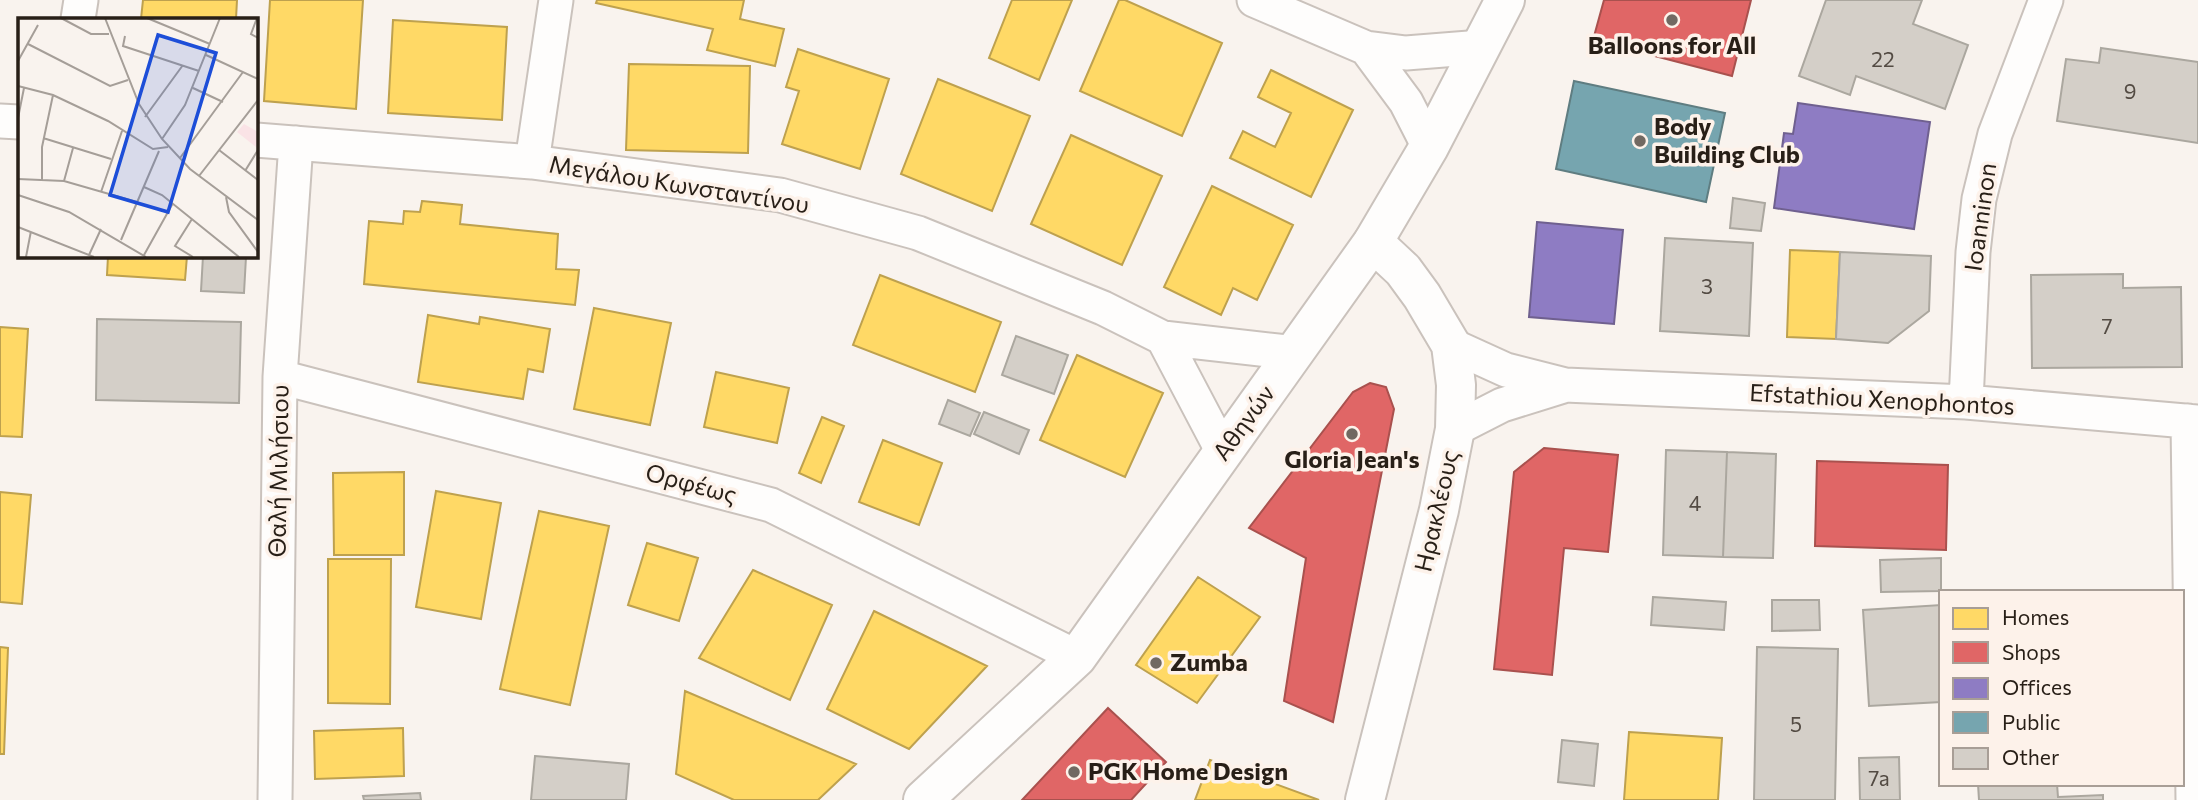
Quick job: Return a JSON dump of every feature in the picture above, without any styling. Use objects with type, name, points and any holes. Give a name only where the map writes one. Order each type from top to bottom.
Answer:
[{"type":"main road","name":"Αθηνών","points":[[923,800],[1077,657],[1373,242],[1429,147],[1505,0]]},
{"type":"main road","name":"Ηρακλέους","points":[[1365,800],[1439,510],[1455,429],[1456,385],[1451,345],[1403,270],[1373,242]]},
{"type":"street","points":[[78,18],[81,0]]},
{"type":"street","points":[[532,162],[556,0]]},
{"type":"street","points":[[1254,0],[1366,48],[1406,53],[1482,47]]},
{"type":"street","name":"Ioanninon","points":[[1966,402],[1973,252],[1979,199],[1995,134],[2046,0]]},
{"type":"street","points":[[1366,48],[1406,102],[1429,147]]},
{"type":"street","points":[[0,121],[18,122]]},
{"type":"street","name":"Μεγάλου Κωνσταντίνου","points":[[257,140],[532,162],[780,195],[918,233],[1103,308],[1163,338],[1296,353]]},
{"type":"street","name":"Θαλή Μιλήσιου","points":[[275,800],[280,377],[296,143]]},
{"type":"street","points":[[1163,338],[1223,452]]},
{"type":"street","name":"Efstathiou Xenophontos","points":[[1451,345],[1506,370],[1565,385],[1966,402],[2193,421]]},
{"type":"street","name":"Ορφέως","points":[[280,377],[771,505],[1077,657]]},
{"type":"street","name":"Efstathiou Xenophontos","points":[[1455,429],[1502,405],[1565,385]]},
{"type":"street","points":[[2193,421],[2193,800]]},
{"type":"building: Homes","points":[[143,0],[237,0],[236,18],[141,18]]},
{"type":"building: Homes","points":[[270,0],[363,0],[356,109],[264,101]]},
{"type":"building: Homes","points":[[597,0],[744,0],[740,19],[784,29],[775,66],[707,50],[713,29],[596,3]]},
{"type":"building: Homes","points":[[1012,0],[1072,0],[1039,80],[989,58]]},
{"type":"building: Homes","points":[[1119,0],[1125,0],[1222,43],[1182,136],[1080,91]]},
{"type":"building: Homes","points":[[393,20],[507,27],[502,120],[388,113]]},
{"type":"building: Homes","points":[[798,49],[889,79],[860,169],[782,144],[799,91],[786,87]]},
{"type":"building: Homes","points":[[629,64],[750,66],[748,153],[626,150]]},
{"type":"building: Homes","points":[[1271,70],[1353,110],[1311,197],[1230,158],[1243,131],[1275,147],[1291,113],[1258,97]]},
{"type":"building: Homes","points":[[938,79],[1030,116],[992,211],[901,174]]},
{"type":"building: Homes","points":[[1071,135],[1162,176],[1122,265],[1031,224]]},
{"type":"building: Homes","points":[[1212,186],[1293,225],[1257,300],[1233,288],[1221,315],[1164,287]]},
{"type":"building: Homes","points":[[422,201],[462,205],[460,224],[558,234],[556,269],[579,270],[575,305],[364,284],[369,221],[403,224],[404,211],[420,212]]},
{"type":"building: Homes","points":[[1790,250],[1840,252],[1836,339],[1787,337]]},
{"type":"building: Homes","points":[[108,257],[187,257],[185,280],[107,275]]},
{"type":"building: Homes","points":[[880,275],[1001,322],[975,392],[853,345]]},
{"type":"building: Homes","points":[[594,308],[671,323],[650,425],[574,409]]},
{"type":"building: Homes","points":[[428,315],[479,324],[480,317],[550,329],[543,372],[528,369],[523,399],[418,382]]},
{"type":"building: Homes","points":[[0,327],[28,329],[22,437],[0,436]]},
{"type":"building: Homes","points":[[1077,355],[1163,393],[1125,477],[1040,440]]},
{"type":"building: Homes","points":[[716,372],[789,388],[777,443],[704,427]]},
{"type":"building: Homes","points":[[822,417],[844,426],[821,483],[799,473]]},
{"type":"building: Homes","points":[[883,440],[942,463],[919,525],[859,502]]},
{"type":"building: Homes","points":[[404,472],[404,555],[334,555],[333,473]]},
{"type":"building: Homes","points":[[436,491],[501,503],[481,619],[416,607]]},
{"type":"building: Homes","points":[[0,492],[31,495],[22,604],[0,602]]},
{"type":"building: Homes","points":[[539,511],[609,526],[570,705],[500,689]]},
{"type":"building: Homes","points":[[647,543],[698,558],[679,621],[628,605]]},
{"type":"building: Homes","points":[[328,559],[391,559],[390,704],[328,703]]},
{"type":"building: Homes","points":[[753,570],[832,605],[790,700],[699,658]]},
{"type":"building: Homes","points":[[1198,577],[1260,617],[1197,703],[1136,665]]},
{"type":"building: Homes","points":[[874,611],[987,666],[909,749],[827,709]]},
{"type":"building: Homes","points":[[0,647],[8,648],[4,754],[0,754]]},
{"type":"building: Homes","points":[[685,691],[856,764],[818,800],[734,800],[676,774]]},
{"type":"building: Homes","points":[[403,728],[404,776],[315,779],[314,731]]},
{"type":"building: Homes","points":[[1629,732],[1722,738],[1718,800],[1624,800]]},
{"type":"building: Homes","points":[[1210,760],[1319,800],[1195,800]]},
{"type":"building: Shops","name":"Balloons for All","points":[[1604,0],[1751,0],[1732,76],[1593,40]]},
{"type":"building: Shops","points":[[1370,383],[1386,387],[1394,409],[1333,722],[1284,701],[1306,558],[1249,528],[1353,392]]},
{"type":"building: Shops","points":[[1544,448],[1618,455],[1608,552],[1564,548],[1552,675],[1494,669],[1514,472]]},
{"type":"building: Shops","points":[[1817,461],[1948,465],[1946,550],[1815,546]]},
{"type":"building: Shops","points":[[1108,708],[1166,762],[1131,800],[1022,800]]},
{"type":"building: Offices","points":[[1798,103],[1930,122],[1914,229],[1774,208],[1784,133],[1793,134]]},
{"type":"building: Offices","points":[[1537,222],[1623,230],[1614,324],[1529,317]]},
{"type":"building: Public","name":"Body Building Club","points":[[1574,81],[1725,113],[1706,202],[1556,169]]},
{"type":"building: Other","points":[[1826,0],[1922,0],[1913,24],[1968,45],[1945,109],[1856,76],[1850,95],[1799,76]]},
{"type":"building: Other","points":[[2101,48],[2198,62],[2198,143],[2057,121],[2066,59],[2099,63]]},
{"type":"building: Other","points":[[1733,198],[1765,203],[1761,231],[1730,228]]},
{"type":"building: Other","points":[[1665,238],[1753,243],[1749,336],[1660,331]]},
{"type":"building: Other","points":[[1840,252],[1931,256],[1929,311],[1888,343],[1836,339]]},
{"type":"building: Other","points":[[203,257],[246,257],[244,293],[201,291]]},
{"type":"building: Other","points":[[2123,274],[2123,288],[2181,287],[2182,367],[2032,368],[2031,275]]},
{"type":"building: Other","points":[[97,319],[241,322],[239,403],[96,400]]},
{"type":"building: Other","points":[[1016,336],[1068,355],[1054,394],[1002,375]]},
{"type":"building: Other","points":[[948,400],[980,413],[970,436],[939,424]]},
{"type":"building: Other","points":[[984,412],[1029,430],[1019,454],[974,434]]},
{"type":"building: Other","points":[[1666,450],[1727,452],[1723,557],[1663,555]]},
{"type":"building: Other","points":[[1727,452],[1776,454],[1773,558],[1723,557]]},
{"type":"building: Other","points":[[1941,558],[1941,590],[1881,592],[1880,560]]},
{"type":"building: Other","points":[[1653,597],[1726,602],[1724,630],[1651,625]]},
{"type":"building: Other","points":[[1772,600],[1819,600],[1820,630],[1772,631]]},
{"type":"building: Other","points":[[1939,605],[1939,702],[1869,706],[1863,610]]},
{"type":"building: Other","points":[[1757,647],[1838,649],[1835,800],[1754,800]]},
{"type":"building: Other","points":[[1562,740],[1598,744],[1594,786],[1558,782]]},
{"type":"building: Other","points":[[535,756],[629,764],[626,800],[531,800]]},
{"type":"building: Other","points":[[1899,757],[1900,800],[1860,800],[1859,758]]},
{"type":"building: Other","points":[[1978,786],[2057,786],[2058,797],[2103,795],[2103,800],[1979,800]]},
{"type":"building: Other","points":[[420,793],[421,800],[364,800],[363,796]]},
{"type":"place","name":"Balloons for All","points":[[1672,20]]},
{"type":"place","name":"Body Building Club","points":[[1640,141]]},
{"type":"place","name":"Gloria Jean's","points":[[1352,434]]},
{"type":"place","name":"Zumba","points":[[1156,663]]},
{"type":"place","name":"PGK Home Design","points":[[1074,772]]}]
